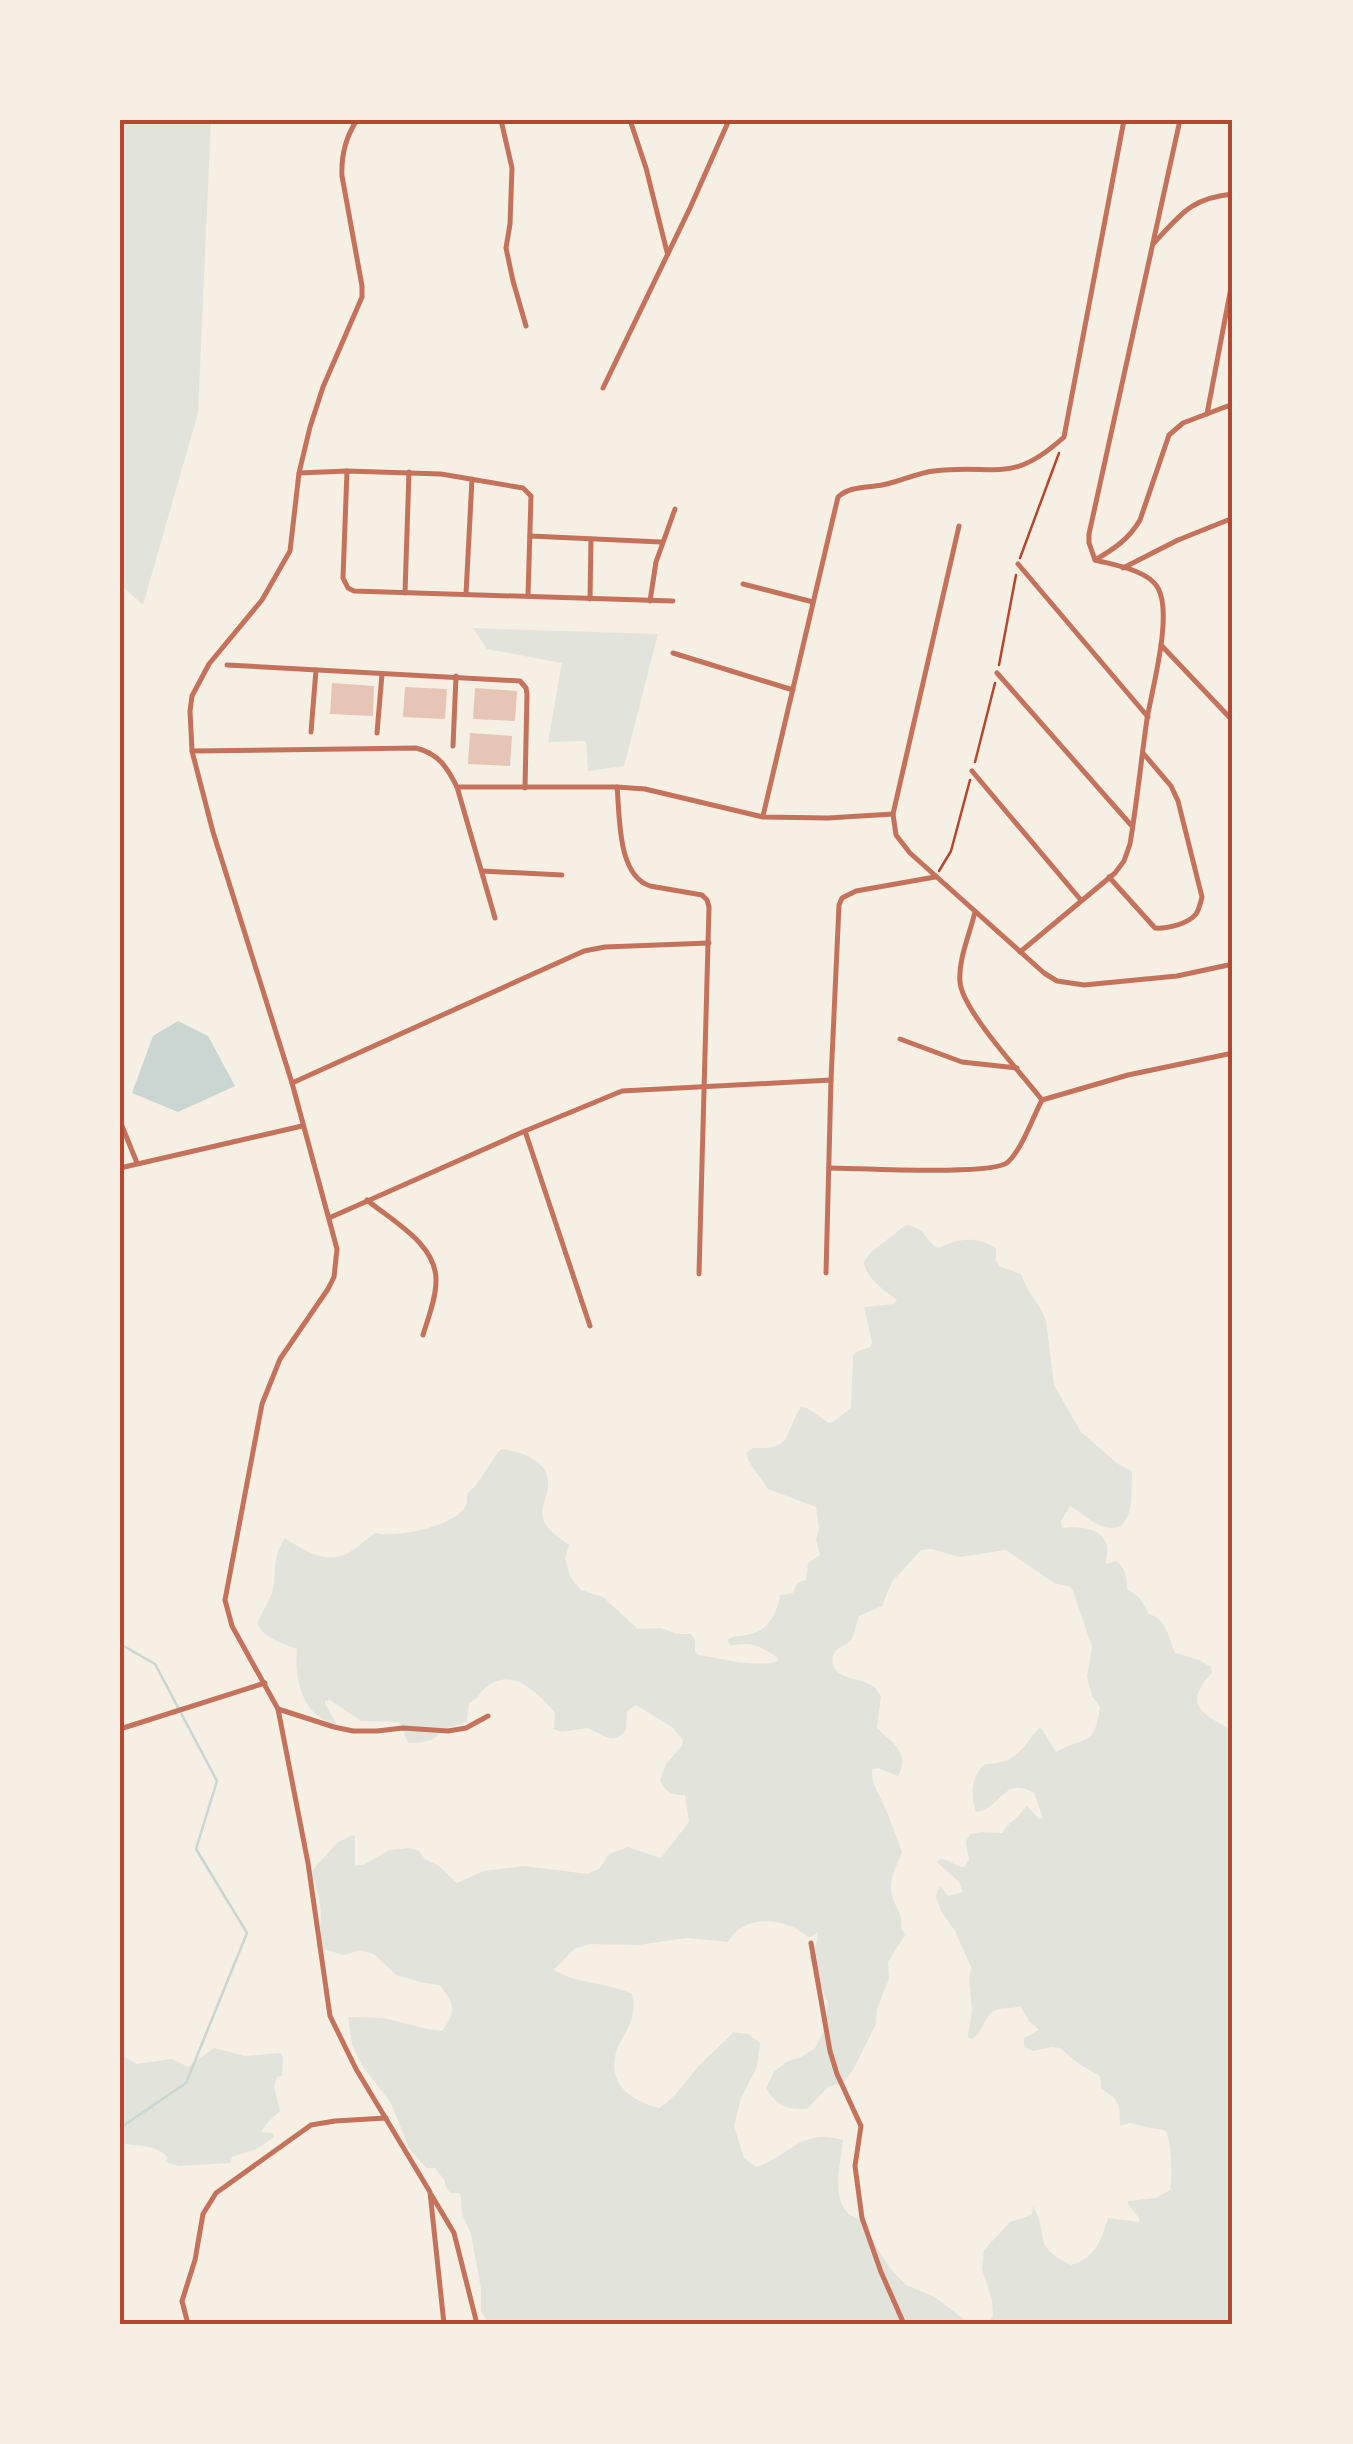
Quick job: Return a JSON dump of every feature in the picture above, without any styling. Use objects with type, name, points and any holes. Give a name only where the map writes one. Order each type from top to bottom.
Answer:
[{"type":"street","points":[[356,120],[341,160],[362,297],[315,407],[298,473],[290,551],[262,600],[209,664],[192,696],[192,751],[213,832],[292,1083],[337,1249],[334,1278],[280,1358],[262,1404],[225,1600],[232,1626],[278,1709],[308,1863],[330,2016],[343,2046],[454,2234],[477,2324]]},
{"type":"street","points":[[501,120],[512,168],[506,248],[526,326]]},
{"type":"street","points":[[630,120],[668,254]]},
{"type":"street","points":[[603,388],[728,120]]},
{"type":"street","points":[[763,817],[835,504],[841,493],[934,471],[1006,470],[1035,460],[1064,437],[1124,120]]},
{"type":"street","points":[[1095,560],[1089,534],[1180,120]]},
{"type":"street","points":[[1153,244],[1191,206],[1210,197],[1233,194]]},
{"type":"street","points":[[1207,414],[1233,277]]},
{"type":"street","points":[[1095,560],[1119,545],[1140,520],[1168,436],[1183,423],[1233,404]]},
{"type":"street","points":[[347,471],[343,578],[354,591],[673,602]]},
{"type":"street","points":[[298,473],[409,472],[526,490],[530,496],[528,597]]},
{"type":"street","points":[[405,592],[409,472]]},
{"type":"street","points":[[466,594],[472,479]]},
{"type":"street","points":[[650,601],[662,542],[675,509]]},
{"type":"street","points":[[1122,568],[1233,518]]},
{"type":"street","points":[[959,526],[893,814],[899,840],[1057,981],[1084,985],[1177,976],[1233,964]]},
{"type":"street","points":[[530,536],[662,542]]},
{"type":"street","points":[[590,599],[592,539]]},
{"type":"street","points":[[1020,952],[1109,878],[1124,861],[1133,826],[1161,645],[1161,592],[1150,579],[1095,560]]},
{"type":"street","points":[[1018,564],[1148,718]]},
{"type":"street","points":[[743,584],[813,602]]},
{"type":"street","points":[[1161,645],[1233,721]]},
{"type":"street","points":[[672,653],[793,690]]},
{"type":"street","points":[[227,665],[516,679],[526,688],[525,788]]},
{"type":"street","points":[[311,732],[316,669]]},
{"type":"street","points":[[997,673],[1133,826]]},
{"type":"street","points":[[377,733],[382,674]]},
{"type":"street","points":[[453,746],[456,676]]},
{"type":"street","points":[[192,751],[427,751],[446,766],[457,788],[495,918]]},
{"type":"street","points":[[1109,878],[1155,928],[1166,929],[1190,919],[1202,897],[1172,786],[1143,753]]},
{"type":"street","points":[[972,772],[1080,900]]},
{"type":"street","points":[[457,788],[618,787],[763,817],[893,814]]},
{"type":"street","points":[[618,787],[629,868],[642,883],[702,895],[710,908],[699,1274]]},
{"type":"street","points":[[482,871],[562,875]]},
{"type":"street","points":[[826,1273],[839,905],[842,898],[856,891],[936,877]]},
{"type":"street","points":[[976,910],[961,967],[960,984],[967,1005],[1042,1100]]},
{"type":"street","points":[[292,1083],[584,951],[605,946],[709,943]]},
{"type":"street","points":[[900,1039],[962,1062],[1018,1068]]},
{"type":"street","points":[[829,1168],[1000,1168],[1017,1150],[1042,1100],[1128,1075],[1233,1052]]},
{"type":"street","points":[[328,1218],[622,1092],[831,1080]]},
{"type":"street","points":[[120,1121],[137,1163]]},
{"type":"street","points":[[120,1168],[302,1126]]},
{"type":"street","points":[[525,1131],[590,1326]]},
{"type":"street","points":[[367,1200],[419,1243],[432,1260],[436,1285],[423,1335]]},
{"type":"street","points":[[120,1729],[265,1684]]},
{"type":"street","points":[[278,1709],[353,1731],[448,1731],[466,1728],[488,1716]]},
{"type":"street","points":[[811,1942],[830,2051],[862,2126],[855,2166],[862,2218],[904,2324]]},
{"type":"street","points":[[188,2324],[182,2301],[196,2260],[203,2214],[216,2194],[310,2125],[386,2118]]},
{"type":"street","points":[[430,2192],[444,2324]]},
{"type":"path","points":[[936,877],[950,851],[972,772],[997,673],[1018,564],[1059,452]]},
{"type":"shaded area","points":[[120,120],[211,120],[198,413],[143,605],[120,584]]},
{"type":"shaded area","points":[[473,628],[658,634],[624,766],[588,771],[586,741],[548,742],[562,663],[487,649]]},
{"type":"shaded area","points":[[178,1021],[208,1036],[235,1086],[178,1112],[132,1093],[153,1036]]},
{"type":"shaded area","points":[[906,1225],[922,1231],[938,1248],[967,1240],[988,1244],[996,1248],[999,1266],[1021,1274],[1046,1321],[1054,1385],[1081,1432],[1132,1471],[1129,1513],[1119,1527],[1097,1524],[1070,1506],[1061,1521],[1062,1528],[1089,1529],[1105,1540],[1106,1564],[1116,1561],[1122,1567],[1127,1589],[1163,1624],[1175,1653],[1211,1667],[1212,1673],[1197,1701],[1205,1714],[1233,1731],[1233,2324],[987,2324],[993,2316],[982,2269],[984,2250],[1010,2222],[1032,2215],[1033,2206],[1046,2246],[1071,2265],[1086,2258],[1096,2247],[1108,2218],[1139,2222],[1128,2201],[1156,2198],[1170,2190],[1171,2160],[1166,2131],[1129,2123],[1120,2126],[1118,2104],[1101,2089],[1100,2076],[1060,2048],[1033,2051],[1024,2047],[1024,2038],[1039,2030],[1020,2006],[994,2011],[977,2035],[968,2037],[971,1967],[936,1896],[940,1886],[948,1896],[963,1892],[959,1882],[937,1862],[944,1859],[964,1867],[969,1860],[966,1842],[970,1834],[1002,1833],[1027,1806],[1039,1819],[1043,1818],[1034,1793],[1016,1788],[976,1812],[973,1793],[977,1774],[985,1764],[1016,1754],[1039,1728],[1056,1752],[1087,1739],[1095,1729],[1100,1707],[1087,1677],[1092,1647],[1070,1587],[1054,1583],[1006,1550],[960,1557],[932,1549],[921,1550],[892,1582],[882,1606],[859,1616],[851,1640],[833,1656],[839,1673],[872,1685],[881,1696],[877,1728],[898,1749],[902,1761],[898,1776],[878,1768],[872,1769],[872,1775],[902,1852],[891,1889],[905,1935],[888,1962],[889,1979],[877,2009],[876,2024],[844,2082],[828,2087],[807,2109],[783,2106],[766,2088],[774,2072],[815,2048],[823,2033],[828,2003],[809,1958],[818,1932],[809,1938],[789,1926],[766,1921],[744,1926],[728,1942],[687,1938],[638,1945],[590,1944],[574,1949],[554,1970],[632,1994],[632,2016],[617,2049],[615,2072],[623,2089],[648,2105],[659,2108],[670,2099],[733,2032],[748,2034],[760,2043],[757,2067],[741,2098],[734,2126],[744,2158],[756,2167],[806,2140],[843,2140],[838,2190],[844,2208],[866,2223],[889,2267],[906,2285],[935,2297],[970,2324],[695,2324],[687,2320],[675,2324],[489,2324],[481,2311],[481,2289],[461,2196],[450,2193],[435,2168],[426,2168],[409,2148],[391,2103],[363,2067],[352,2045],[348,2017],[384,2018],[442,2031],[452,2012],[451,2002],[440,1985],[396,1975],[374,1954],[360,1950],[344,1955],[316,1947],[321,1909],[311,1872],[338,1842],[353,1835],[355,1866],[389,1850],[409,1848],[419,1851],[457,1883],[484,1871],[524,1866],[588,1874],[600,1868],[609,1854],[628,1847],[661,1858],[689,1822],[685,1795],[670,1792],[660,1780],[683,1740],[672,1727],[636,1705],[627,1711],[626,1730],[616,1738],[587,1728],[561,1732],[554,1729],[555,1713],[541,1698],[524,1685],[506,1680],[496,1681],[469,1703],[467,1722],[441,1730],[428,1741],[409,1743],[399,1722],[361,1721],[330,1700],[325,1704],[337,1725],[325,1721],[303,1695],[297,1649],[269,1637],[257,1623],[273,1590],[278,1550],[285,1538],[315,1554],[340,1556],[375,1533],[409,1532],[446,1521],[463,1510],[467,1494],[501,1449],[509,1450],[532,1458],[544,1469],[548,1484],[543,1518],[549,1529],[569,1545],[565,1559],[571,1578],[581,1590],[603,1597],[638,1629],[661,1628],[691,1634],[699,1655],[749,1663],[779,1661],[761,1648],[750,1644],[731,1646],[727,1640],[763,1628],[775,1613],[780,1595],[793,1593],[797,1583],[806,1580],[808,1563],[820,1555],[816,1507],[768,1489],[746,1453],[781,1443],[801,1407],[829,1423],[851,1408],[853,1356],[872,1342],[864,1307],[893,1304],[897,1300],[872,1279],[864,1262]]},
{"type":"shaded area","points":[[214,2048],[245,2056],[281,2053],[282,2076],[277,2077],[274,2086],[280,2111],[261,2132],[273,2133],[274,2137],[257,2149],[232,2157],[230,2163],[179,2166],[165,2162],[168,2158],[158,2150],[120,2143],[120,2055],[137,2064],[172,2059],[188,2067]]},
{"type":"building","points":[[332,683],[374,686],[373,716],[330,714]]},
{"type":"building","points":[[405,687],[447,689],[445,719],[403,717]]},
{"type":"building","points":[[475,688],[517,691],[515,721],[473,719]]},
{"type":"building","points":[[470,733],[512,736],[510,766],[468,764]]},
{"type":"waterway","points":[[120,1644],[155,1664],[217,1781],[196,1849],[247,1933],[186,2083],[120,2128]]}]
